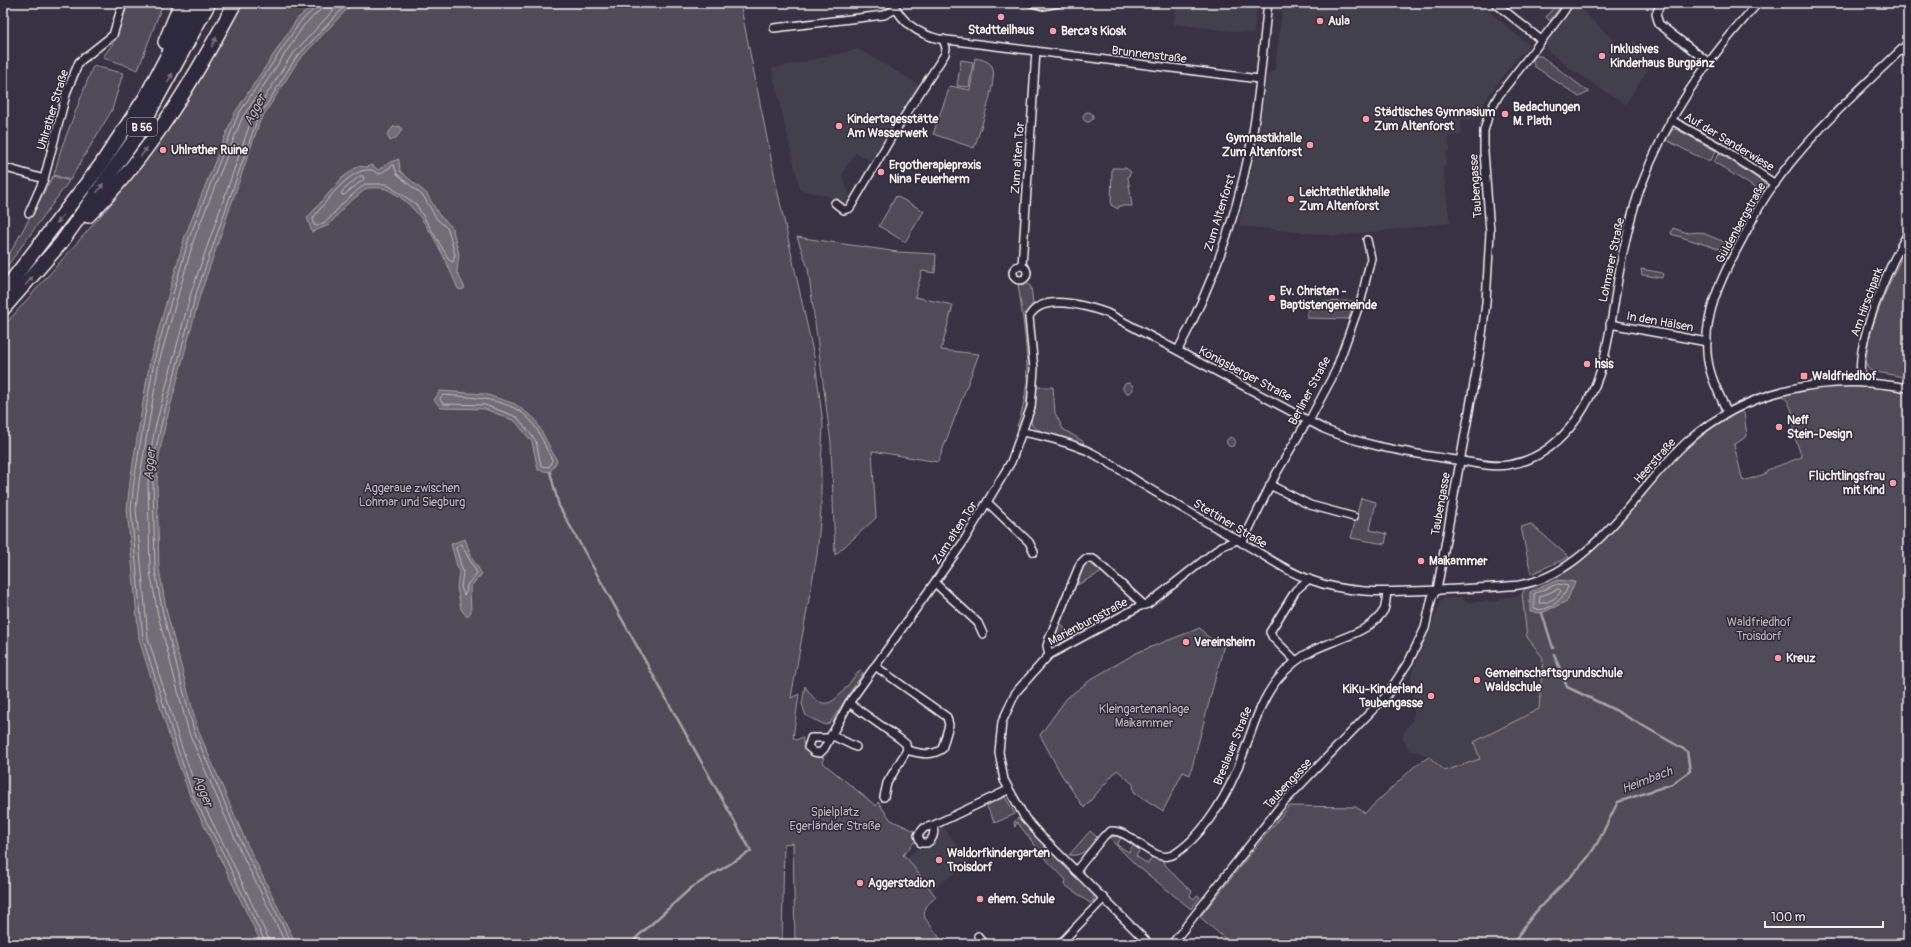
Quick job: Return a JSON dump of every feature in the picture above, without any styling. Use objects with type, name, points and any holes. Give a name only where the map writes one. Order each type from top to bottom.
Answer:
[{"type":"highway","points":[[100,166],[113,137],[169,36],[180,3]]},
{"type":"highway","name":"B 56","points":[[3,292],[100,166],[145,98],[195,3]]},
{"type":"highway","name":"B 56","points":[[3,309],[61,243],[136,137],[210,3]]},
{"type":"highway","points":[[61,243],[112,193],[136,162],[164,123],[202,63],[235,3]]},
{"type":"street","name":"Uhlrather Straße","points":[[29,212],[44,179],[67,92],[79,62],[112,35],[123,3]]},
{"type":"street","points":[[1031,3],[1043,6],[1058,3]]},
{"type":"street","name":"Zum Altenforst","points":[[1178,350],[1196,315],[1230,227],[1250,146],[1260,79],[1268,3]]},
{"type":"street","points":[[1495,3],[1542,40]]},
{"type":"street","name":"Taubengasse","points":[[1172,944],[1282,804],[1387,695],[1409,662],[1425,628],[1432,597],[1437,590],[1483,335],[1489,273],[1490,232],[1484,152],[1484,131],[1489,113],[1498,96],[1569,3]]},
{"type":"street","points":[[1661,3],[1656,14],[1659,24],[1708,62]]},
{"type":"street","name":"Lohmarer Straße","points":[[1460,460],[1494,465],[1518,463],[1538,455],[1558,440],[1580,413],[1594,388],[1602,365],[1621,264],[1635,206],[1652,160],[1671,120],[1708,62],[1758,3]]},
{"type":"street","points":[[774,28],[884,15],[895,6]]},
{"type":"street","name":"Brunnenstraße","points":[[895,6],[904,20],[927,36],[1104,61],[1260,79]]},
{"type":"street","points":[[835,204],[844,210],[850,208],[895,131],[945,54],[946,48],[943,39]]},
{"type":"street","name":"Güldenbergstraße","points":[[1727,412],[1713,380],[1708,359],[1707,342],[1710,313],[1726,270],[1753,219],[1775,184],[1809,141],[1908,43]]},
{"type":"street","name":"Zum alten Tor","points":[[1022,266],[1036,51]]},
{"type":"street","name":"Auf der Sanderwiese","points":[[1671,120],[1720,148],[1775,184]]},
{"type":"street","points":[[3,167],[44,179]]},
{"type":"street","name":"Am Hirschpark","points":[[1863,383],[1860,370],[1864,340],[1888,275],[1908,233]]},
{"type":"street","name":"Berliner Straße","points":[[1239,541],[1304,426],[1309,421],[1336,370],[1355,318],[1371,258],[1367,240]]},
{"type":"street","name":"Königsberger Straße","points":[[1030,317],[1032,311],[1044,305],[1059,303],[1084,306],[1107,313],[1309,421],[1340,436],[1372,446],[1460,460]]},
{"type":"street","name":"Zum alten Tor","points":[[856,748],[830,736],[849,703],[935,583],[988,503],[1011,462],[1031,407],[1034,377],[1030,317]]},
{"type":"street","name":"In den Hälsen","points":[[1610,324],[1707,342]]},
{"type":"street","name":"Heerstraße","points":[[1437,590],[1526,584],[1554,572],[1572,562],[1601,538],[1685,443],[1727,412],[1745,403],[1790,388],[1823,384],[1888,384],[1908,388]]},
{"type":"street","name":"Stettiner Straße","points":[[1023,432],[1042,435],[1087,451],[1264,557],[1309,580],[1335,587],[1361,591],[1387,592],[1437,590]]},
{"type":"street","points":[[1270,485],[1310,505],[1354,518]]},
{"type":"street","points":[[988,503],[1029,542],[1034,552]]},
{"type":"street","name":"Marienburgstraße","points":[[1149,944],[1030,823],[1008,790],[999,757],[999,740],[1002,722],[1016,692],[1049,655],[1144,605],[1222,546],[1239,541]]},
{"type":"street","points":[[1049,655],[1047,646],[1049,639],[1080,564],[1085,559],[1093,559],[1096,561],[1144,605]]},
{"type":"street","points":[[1296,661],[1273,638],[1270,632],[1296,590],[1309,580]]},
{"type":"street","points":[[935,583],[978,623],[983,634]]},
{"type":"street","name":"Breslauer Straße","points":[[1076,870],[1104,836],[1111,831],[1119,832],[1161,856],[1172,856],[1184,846],[1200,830],[1226,792],[1242,758],[1265,698],[1278,680],[1296,661],[1314,649],[1352,635],[1367,626],[1384,610],[1387,592]]},
{"type":"street","points":[[875,666],[947,717],[949,725],[942,749],[934,753],[926,754],[907,750]]},
{"type":"street","points":[[849,703],[906,744],[907,750],[887,783],[884,797]]},
{"type":"street","points":[[934,825],[1008,790]]},
{"type":"street","points":[[1060,944],[1104,898]]},
{"type":"street","points":[[978,936],[983,944]]},
{"type":"shaded area","points":[[1176,3],[1257,3],[1254,34],[1174,24]]},
{"type":"shaded area","name":"Städtisches Gymnasium Zum Altenforst","points":[[1283,3],[1482,3],[1491,13],[1524,41],[1526,40],[1528,44],[1526,51],[1521,53],[1490,93],[1484,104],[1480,119],[1461,120],[1462,135],[1448,136],[1450,151],[1447,152],[1446,166],[1443,167],[1450,223],[1339,236],[1238,226],[1257,146],[1267,75],[1275,69]]},
{"type":"shaded area","name":"Inklusives Kinderhaus Burgpänz","points":[[1575,3],[1625,52],[1634,41],[1654,60],[1626,104],[1571,69],[1548,51],[1546,47],[1547,42],[1567,18]]},
{"type":"shaded area","name":"Kindertagesstätte Am Wasserwerk","points":[[858,49],[920,85],[872,162],[855,153],[842,175],[850,197],[845,205],[828,196],[800,190],[772,69]]},
{"type":"shaded area","name":"Gemeinschaftsgrundschule Waldschule","points":[[1522,595],[1534,647],[1543,658],[1540,709],[1474,742],[1481,759],[1445,771],[1429,757],[1417,751],[1410,751],[1403,739],[1403,734],[1413,719],[1414,712],[1411,674],[1431,627],[1440,601],[1444,598],[1462,597],[1465,602],[1499,601],[1499,598]]},
{"type":"shaded area","name":"Waldorfkindergarten Troisdorf","points":[[943,826],[970,862],[928,893],[907,858],[920,846],[922,849],[932,843],[940,827]]},
{"type":"green space","points":[[128,3],[163,3],[138,70],[103,57],[116,39]]},
{"type":"green space","name":"Aggeraue zwischen Lohmar und Siegburg","points":[[236,3],[740,3],[778,193],[815,361],[823,424],[821,510],[817,555],[791,698],[799,694],[793,738],[797,740],[802,737],[805,750],[824,758],[822,762],[876,806],[878,802],[891,820],[917,832],[917,839],[903,855],[907,858],[936,897],[925,909],[925,918],[942,941],[946,938],[950,944],[795,944],[793,843],[784,844],[782,944],[3,944],[3,327],[119,195],[115,192]]},
{"type":"green space","points":[[1557,3],[1563,3],[1550,21],[1546,17]]},
{"type":"green space","points":[[1536,56],[1541,56],[1589,92],[1579,97],[1534,66],[1533,60]]},
{"type":"green space","points":[[975,58],[989,63],[992,66],[993,81],[988,106],[974,148],[933,134],[950,86],[970,90]]},
{"type":"green space","points":[[961,60],[973,62],[969,87],[957,86]]},
{"type":"green space","points":[[93,66],[123,73],[112,110],[70,180],[54,175],[61,149]]},
{"type":"green space","points":[[1086,112],[1090,112],[1092,113],[1092,121],[1086,122],[1083,119],[1083,115]]},
{"type":"green space","points":[[1676,129],[1716,151],[1711,160],[1705,160],[1666,140],[1672,130]]},
{"type":"green space","points":[[1719,153],[1763,182],[1765,186],[1763,193],[1714,162]]},
{"type":"green space","points":[[1112,168],[1126,168],[1131,172],[1128,177],[1132,206],[1119,206],[1118,209],[1111,205]]},
{"type":"green space","points":[[53,176],[69,181],[3,272],[3,251],[10,253]]},
{"type":"green space","points":[[896,196],[924,211],[905,242],[879,226]]},
{"type":"green space","points":[[1673,228],[1688,233],[1700,232],[1722,241],[1731,248],[1729,252],[1671,234]]},
{"type":"green space","points":[[797,237],[898,252],[936,254],[935,273],[922,271],[915,297],[953,305],[941,350],[979,354],[938,462],[872,451],[876,518],[835,555],[831,443],[808,268]]},
{"type":"green space","points":[[1908,244],[1908,378],[1868,369],[1866,357],[1868,342],[1880,306]]},
{"type":"green space","points":[[1641,269],[1663,273],[1662,278],[1642,275]]},
{"type":"green space","points":[[1025,282],[1031,287],[1033,303],[1026,317],[1030,372],[1025,415],[1022,427],[1017,426],[1026,391],[1027,373],[1025,337],[1018,283]]},
{"type":"green space","points":[[1354,301],[1349,319],[1306,318],[1311,302]]},
{"type":"green space","points":[[1126,383],[1130,383],[1132,384],[1132,392],[1126,393],[1123,390],[1123,386]]},
{"type":"green space","name":"Waldfriedhof Troisdorf","points":[[1857,385],[1908,392],[1908,944],[1231,944],[1200,917],[1289,806],[1356,807],[1365,813],[1416,765],[1429,757],[1445,771],[1480,759],[1474,742],[1539,709],[1543,658],[1527,637],[1522,594],[1528,583],[1565,570],[1586,556],[1627,514],[1686,448],[1703,434],[1741,411],[1744,413],[1747,436],[1734,445],[1743,481],[1765,474],[1767,470],[1802,457],[1793,433],[1794,418],[1788,402],[1782,395],[1823,386]]},
{"type":"green space","points":[[1037,387],[1053,387],[1055,413],[1063,429],[1084,442],[1083,445],[1032,426],[1031,421]]},
{"type":"green space","points":[[1229,438],[1233,438],[1235,442],[1233,446],[1229,446],[1227,444],[1227,440]]},
{"type":"green space","points":[[1361,498],[1376,502],[1370,530],[1387,534],[1385,544],[1351,538]]},
{"type":"green space","points":[[1531,524],[1569,557],[1531,574],[1521,527]]},
{"type":"green space","points":[[1088,562],[1102,572],[1077,585],[1084,565]]},
{"type":"green space","points":[[1061,624],[1072,638],[1057,644],[1053,640]]},
{"type":"green space","name":"Kleingartenanlage Maikammer","points":[[1200,628],[1208,637],[1224,645],[1190,775],[1183,772],[1163,811],[1134,792],[1133,784],[1117,770],[1084,808],[1061,774],[1040,735],[1067,698],[1093,678],[1138,652]]},
{"type":"green space","points":[[860,670],[863,673],[830,723],[826,725],[806,716],[802,704],[805,686],[813,697],[820,702],[827,703],[834,700],[840,694]]},
{"type":"green space","points":[[1005,797],[1015,814],[995,823],[986,805]]},
{"type":"green space","points":[[1018,818],[1094,895],[1094,900],[1090,903],[1065,885],[1066,880],[1044,857],[1017,822],[1015,827],[1014,822]]},
{"type":"green space","points":[[1090,831],[1098,838],[1082,853],[1078,855],[1069,855]]},
{"type":"green space","points":[[1116,836],[1121,838],[1117,845],[1129,852],[1133,845],[1140,850],[1136,856],[1148,864],[1152,857],[1161,860],[1179,880],[1192,891],[1190,896],[1194,899],[1197,895],[1200,897],[1191,909],[1136,865],[1109,838]]},
{"type":"water","name":"Agger","points":[[315,3],[355,3],[347,9],[298,61],[260,121],[200,295],[165,426],[159,455],[157,482],[159,569],[167,613],[198,730],[247,844],[296,944],[262,944],[191,799],[172,745],[139,639],[127,509],[130,481],[150,360],[185,236],[234,114],[297,19]]},
{"type":"water","points":[[400,126],[402,130],[396,138],[390,141],[387,135],[393,127]]},
{"type":"water","points":[[399,159],[400,171],[427,194],[439,215],[452,227],[459,254],[457,272],[465,288],[462,290],[458,289],[446,261],[421,218],[411,206],[399,196],[386,189],[367,188],[345,206],[329,225],[312,232],[307,218],[342,178],[358,166],[366,167],[372,165],[378,170],[390,162]]},
{"type":"water","points":[[440,391],[485,394],[515,404],[535,419],[557,461],[550,472],[538,470],[532,442],[515,421],[485,409],[441,408],[434,400]]},
{"type":"water","points":[[465,539],[473,560],[482,574],[470,587],[471,612],[467,617],[461,609],[457,587],[459,573],[451,544]]},
{"type":"water","points":[[1558,580],[1575,582],[1567,601],[1542,613],[1530,612],[1530,592]]},
{"type":"waterway","points":[[550,472],[559,506],[751,851],[691,888],[636,938],[634,944]]},
{"type":"waterway","name":"Heimbach","points":[[1542,613],[1553,648]]},
{"type":"waterway","name":"Heimbach","points":[[1514,944],[1528,921],[1584,862],[1598,841],[1618,802],[1672,784],[1690,771],[1687,751],[1617,711],[1567,687],[1554,654]]},
{"type":"place","name":"Stadtteilhaus","points":[[1001,17]]},
{"type":"place","name":"Aula","points":[[1320,21]]},
{"type":"place","name":"Berca's Kiosk","points":[[1053,31]]},
{"type":"place","name":"Inklusives Kinderhaus Burgpänz","points":[[1602,56]]},
{"type":"place","name":"Bedachungen M. Plath","points":[[1505,114]]},
{"type":"place","name":"Städtisches Gymnasium Zum Altenforst","points":[[1366,119]]},
{"type":"place","name":"Kindertagesstätte Am Wasserwerk","points":[[839,126]]},
{"type":"place","name":"Gymnastikhalle Zum Altenforst","points":[[1310,145]]},
{"type":"place","name":"Uhlrather Ruine","points":[[163,150]]},
{"type":"place","name":"Ergotherapiepraxis Nina Feuerherm","points":[[881,172]]},
{"type":"place","name":"Leichtathletikhalle Zum Altenforst","points":[[1291,199]]},
{"type":"place","name":"Ev. Christen - Baptistengemeinde","points":[[1272,298]]},
{"type":"place","name":"hsis","points":[[1587,364]]},
{"type":"place","name":"Waldfriedhof","points":[[1804,376]]},
{"type":"place","name":"Neff Stein-Design","points":[[1779,427]]},
{"type":"place","name":"Flüchtlingsfrau mit Kind","points":[[1893,483]]},
{"type":"place","name":"Maikammer","points":[[1421,561]]},
{"type":"place","name":"Vereinsheim","points":[[1186,642]]},
{"type":"place","name":"Kreuz","points":[[1778,658]]},
{"type":"place","name":"Gemeinschaftsgrundschule Waldschule","points":[[1477,680]]},
{"type":"place","name":"KiKu-Kinderland Taubengasse","points":[[1431,696]]},
{"type":"place","name":"Waldorfkindergarten Troisdorf","points":[[939,860]]},
{"type":"place","name":"Aggerstadion","points":[[860,883]]},
{"type":"place","name":"ehem. Schule","points":[[980,899]]},
{"type":"park label","name":"Spielplatz Egerländer Straße","points":[[835,819]]}]
